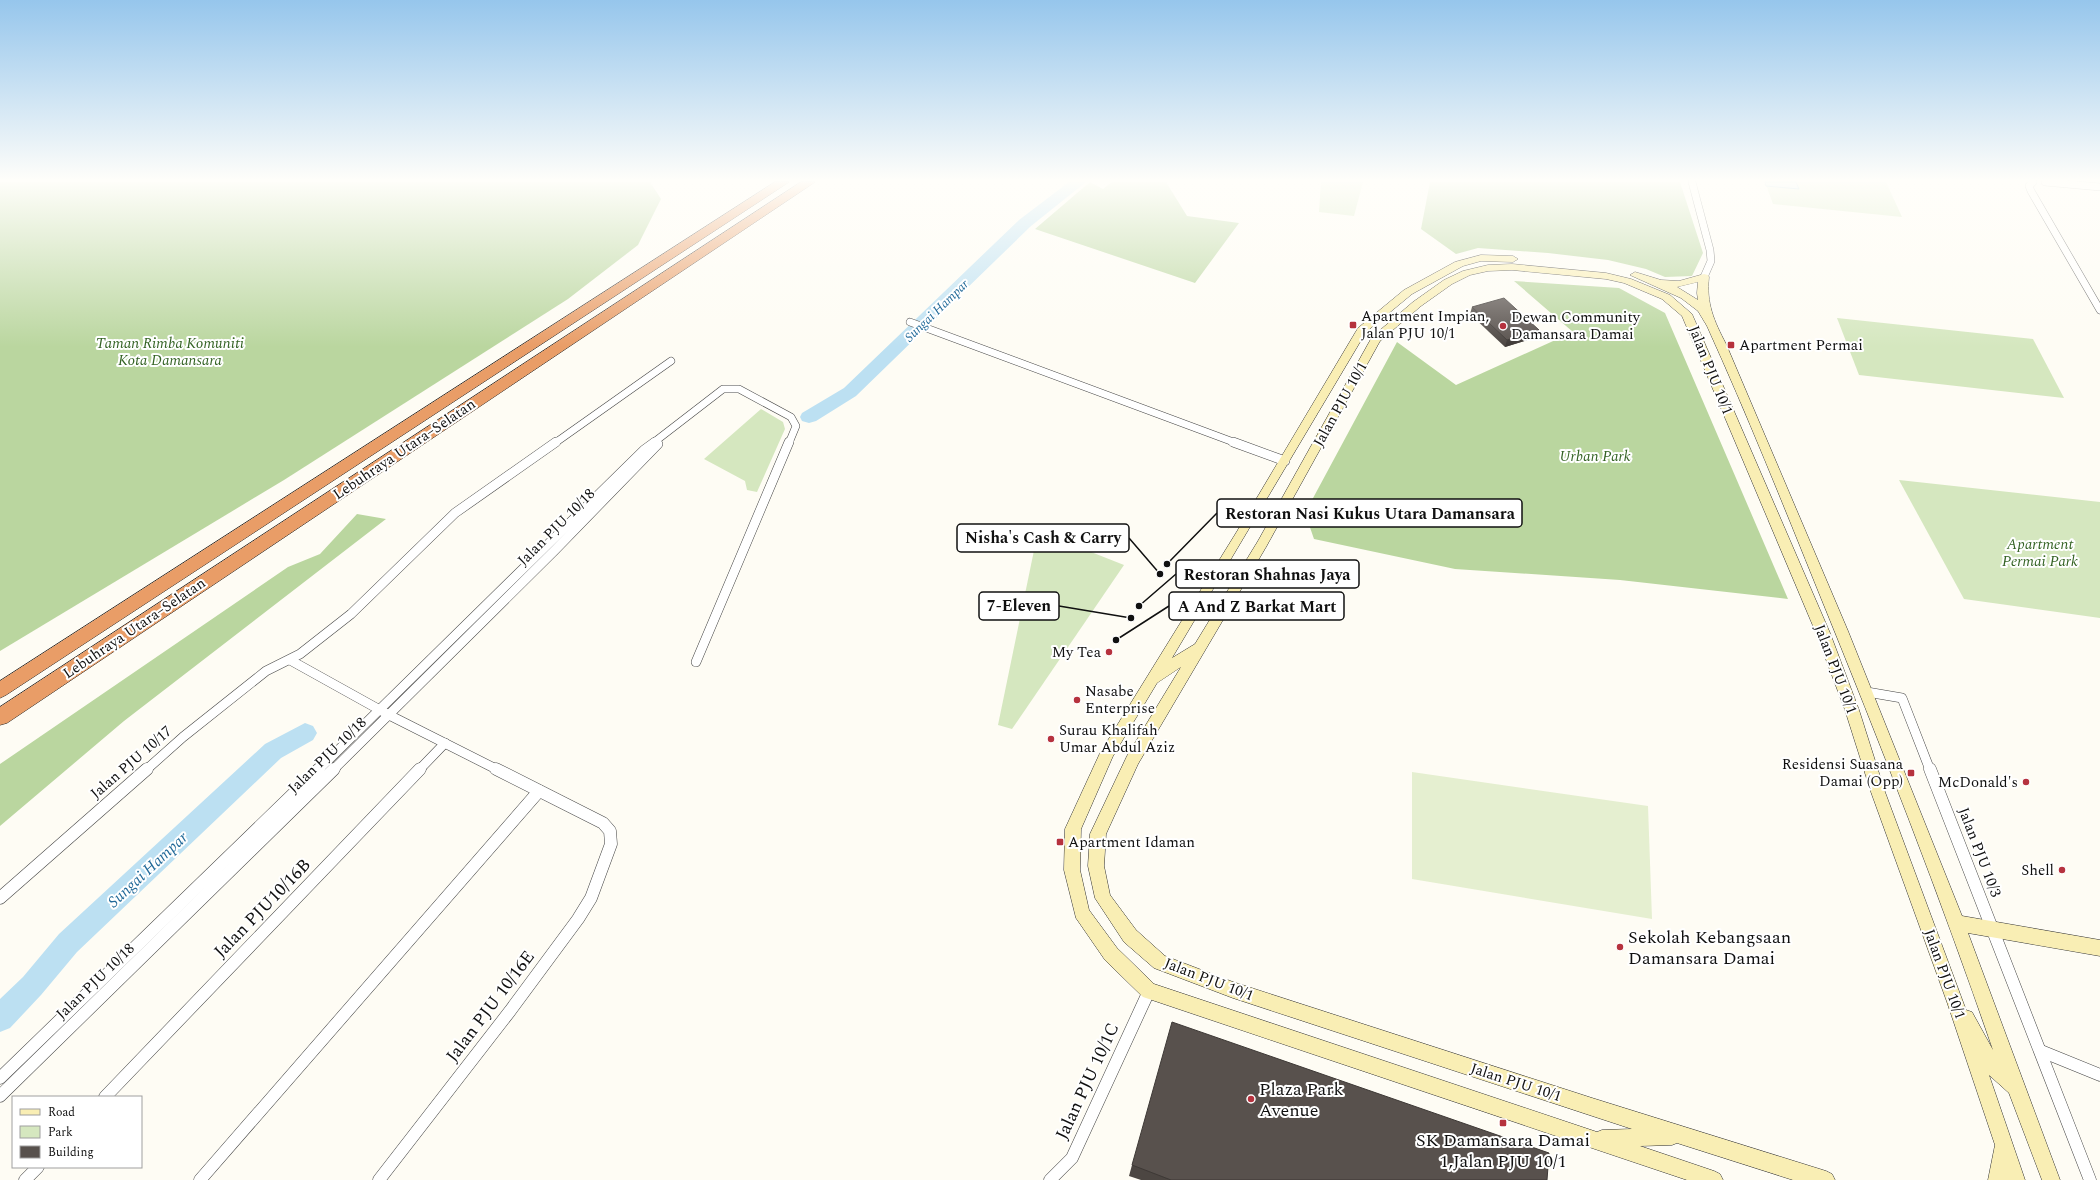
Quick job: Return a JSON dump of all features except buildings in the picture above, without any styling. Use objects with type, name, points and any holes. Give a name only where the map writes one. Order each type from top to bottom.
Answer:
[{"type":"highway","name":"Lebuhraya Utara–Selatan","points":[[0,690],[699,237]]},
{"type":"highway","name":"Lebuhraya Utara–Selatan","points":[[0,717],[726,237]]},
{"type":"street","points":[[1707,237],[1711,261],[1704,277],[1702,293],[1707,315]]},
{"type":"street","points":[[2058,237],[2100,310]]},
{"type":"street","name":"Jalan PJU 10/1","points":[[1714,1180],[1148,991],[1111,954],[1082,913],[1072,870],[1073,829],[1107,753],[1285,461],[1362,330],[1408,292],[1458,264],[1481,258],[1496,258],[1606,268],[1659,282],[1688,298],[1707,315],[1751,414],[1867,692],[1956,923],[2027,1120],[2051,1180]]},
{"type":"street","name":"Jalan PJU 10/1","points":[[1826,1180],[1680,1136],[1234,990],[1160,962],[1130,936],[1103,898],[1096,866],[1098,834],[1132,760],[1262,544],[1376,339],[1417,304],[1448,282],[1466,274],[1488,268],[1547,270],[1627,281],[1666,297],[1688,314],[1746,455],[1768,500],[1836,668],[1878,792],[1955,1002],[2016,1180]]},
{"type":"street","points":[[1547,270],[1606,268]]},
{"type":"street","points":[[1659,282],[1679,284],[1704,277]]},
{"type":"street","points":[[910,322],[1285,461]]},
{"type":"street","name":"Jalan PJU 10/17","points":[[0,898],[183,737],[266,672],[290,660],[309,648],[351,614],[455,512],[671,361]]},
{"type":"street","points":[[1332,382],[1332,418]]},
{"type":"street","name":"Jalan PJU 10/18","points":[[0,1078],[571,533],[652,452],[669,431],[719,391],[729,388],[739,389],[791,417],[796,426],[696,662]]},
{"type":"street","points":[[1751,414],[1748,420],[1746,436],[1768,500]]},
{"type":"street","points":[[1150,683],[1202,644]]},
{"type":"street","points":[[200,1180],[540,791],[384,713],[290,660]]},
{"type":"street","name":"Jalan PJU 10/3","points":[[1867,692],[1902,698],[2041,1051],[2090,1180]]},
{"type":"street","name":"Jalan PJU 10/18","points":[[0,1096],[384,713]]},
{"type":"street","name":"Jalan PJU10/16B","points":[[106,1096],[444,743]]},
{"type":"street","name":"Jalan PJU 10/16E","points":[[379,1180],[510,1011],[578,919],[591,898],[611,844],[610,831],[603,823],[540,791]]},
{"type":"street","points":[[1956,923],[2100,948]]},
{"type":"street","name":"Jalan PJU 10/1C","points":[[1050,1180],[1072,1158],[1148,991]]},
{"type":"street","points":[[1955,1002],[1976,1034],[1993,1067],[2016,1087]]},
{"type":"street","points":[[2041,1051],[2100,1076]]},
{"type":"street","points":[[1594,1140],[1680,1136]]},
{"type":"street","points":[[1997,1180],[2004,1145]]},
{"type":"street","points":[[26,1180],[37,1168]]},
{"type":"green space","name":"Taman Rimba Komuniti Kota Damansara","points":[[0,237],[642,237],[638,245],[568,299],[284,480],[0,651]]},
{"type":"green space","points":[[1059,237],[1229,237],[1195,283]]},
{"type":"green space","points":[[1432,237],[1698,237],[1703,253],[1692,276],[1665,277],[1646,269],[1608,260],[1548,253],[1478,248],[1456,254]]},
{"type":"green space","name":"Urban Park","points":[[1514,281],[1619,288],[1665,313],[1788,599],[1620,580],[1455,569],[1314,539],[1305,513],[1397,342],[1456,385],[1573,332]]},
{"type":"green space","points":[[1837,318],[2033,339],[2064,398],[1859,375]]},
{"type":"green space","points":[[761,409],[783,422],[785,429],[757,492],[747,490],[745,481],[704,459]]},
{"type":"green space","name":"Apartment Permai Park","points":[[1899,480],[2100,502],[2100,618],[1964,599]]},
{"type":"green space","points":[[357,514],[386,519],[124,721],[0,826],[0,764],[288,567],[320,554]]},
{"type":"green space","points":[[1038,531],[1124,565],[1012,729],[998,725]]},
{"type":"green space","points":[[1412,772],[1648,806],[1652,919],[1412,879]]},
{"type":"waterway","name":"Sungai Hampar","points":[[809,417],[850,392],[1010,237]]},
{"type":"waterway","name":"Sungai Hampar","points":[[0,1018],[32,986],[68,943],[273,751],[305,733]]},
{"type":"place","name":"Apartment Impian, Jalan PJU 10/1","points":[[1353,325]]},
{"type":"place","name":"Dewan Community Damansara Damai","points":[[1503,326]]},
{"type":"place","name":"Apartment Permai","points":[[1731,345]]},
{"type":"place","name":"Restoran Nasi Kukus Utara Damansara","points":[[1167,564]]},
{"type":"place","name":"Nisha's Cash & Carry","points":[[1160,574]]},
{"type":"place","name":"Restoran Shahnas Jaya","points":[[1139,606]]},
{"type":"place","name":"7-Eleven","points":[[1131,618]]},
{"type":"place","name":"A And Z Barkat Mart","points":[[1116,640]]},
{"type":"place","name":"My Tea","points":[[1109,652]]},
{"type":"place","name":"Nasabe Enterprise","points":[[1077,700]]},
{"type":"place","name":"Surau Khalifah Umar Abdul Aziz","points":[[1051,739]]},
{"type":"place","name":"Residensi Suasana Damai (Opp)","points":[[1911,773]]},
{"type":"place","name":"McDonald's","points":[[2026,782]]},
{"type":"place","name":"Apartment Idaman","points":[[1060,842]]},
{"type":"place","name":"Shell","points":[[2062,870]]},
{"type":"place","name":"Sekolah Kebangsaan Damansara Damai","points":[[1620,947]]},
{"type":"place","name":"Plaza Park Avenue","points":[[1251,1099]]},
{"type":"place","name":"SK Damansara Damai 1,Jalan PJU 10/1","points":[[1503,1123]]}]
